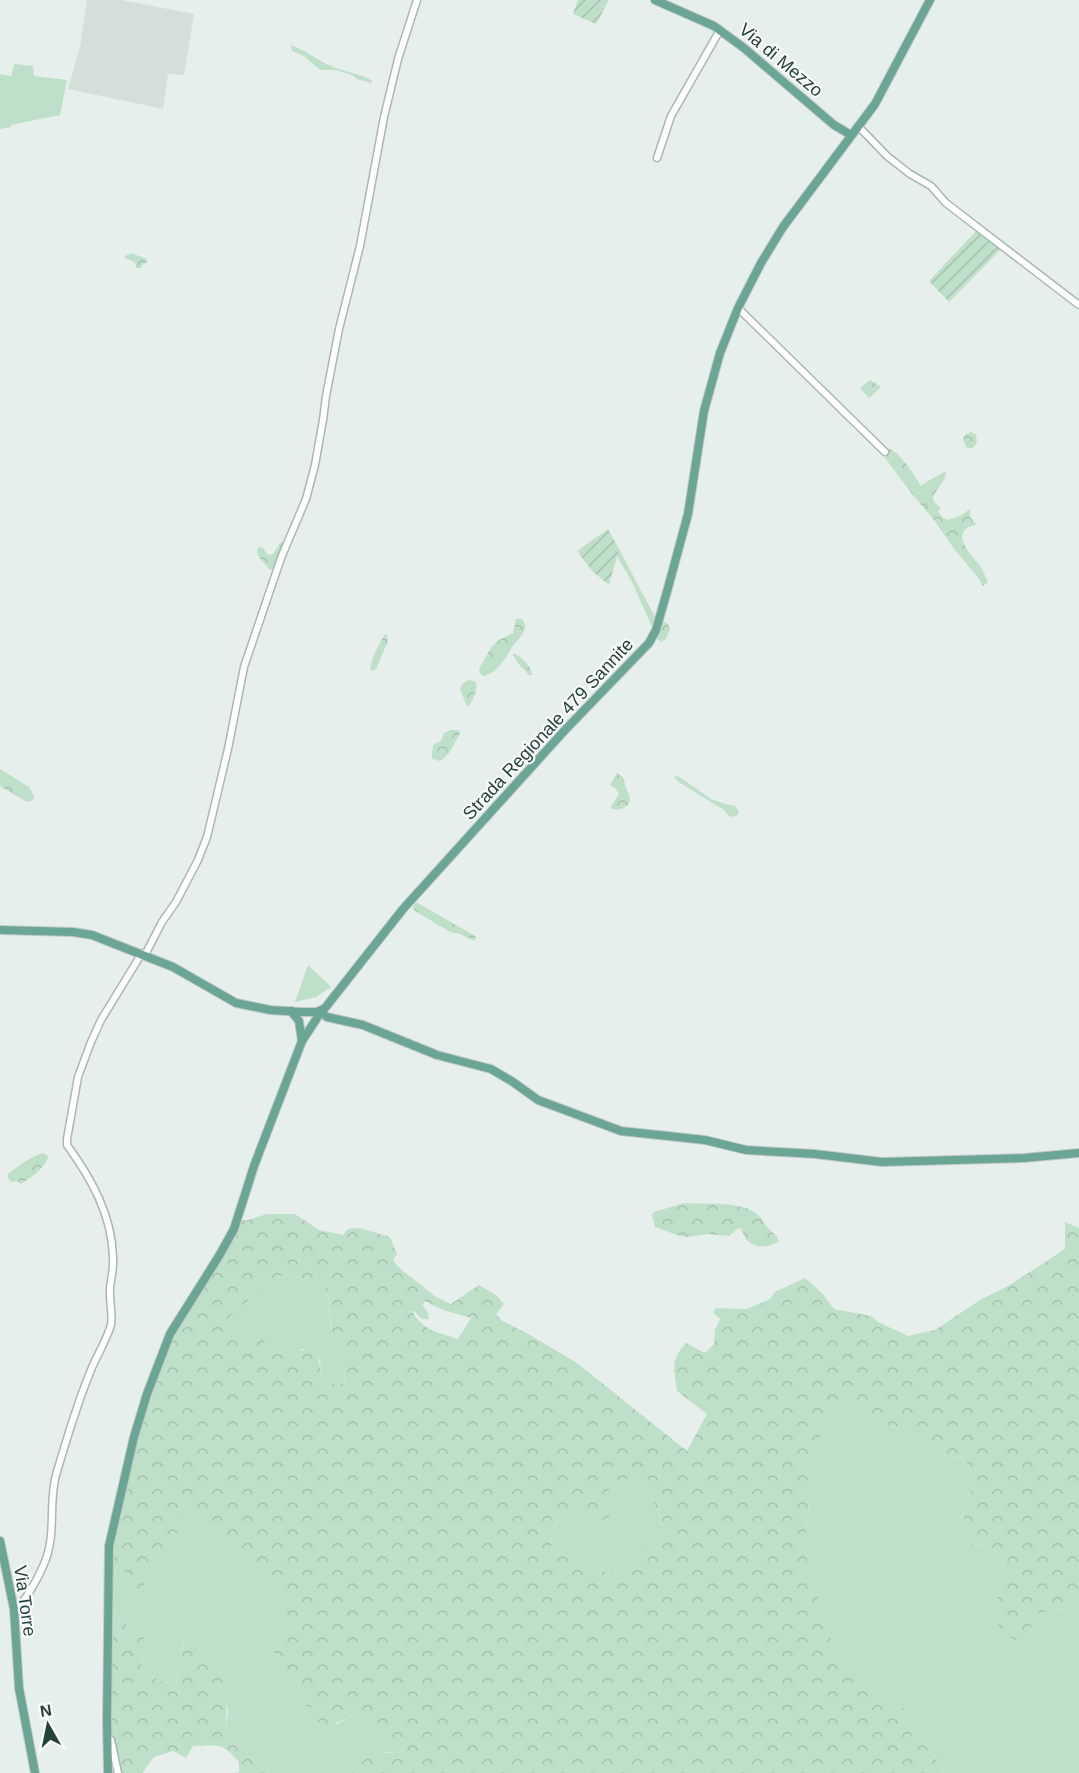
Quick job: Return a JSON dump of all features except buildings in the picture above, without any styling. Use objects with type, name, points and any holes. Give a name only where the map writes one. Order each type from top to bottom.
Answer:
[{"type":"main road","name":"Via di Mezzo","points":[[655,0],[720,30],[834,125],[851,135]]},
{"type":"main road","name":"Strada Regionale 479 Sannite","points":[[108,1773],[108,1546],[134,1437],[147,1394],[170,1334],[234,1229],[254,1166],[302,1041],[319,1011],[328,1004],[411,901],[565,730],[650,643],[656,630],[688,514],[704,411],[720,353],[738,308],[760,263],[783,227],[875,104],[930,0]]},
{"type":"main road","points":[[0,930],[83,933],[109,940],[173,967],[236,1003],[270,1010],[319,1011],[327,1017],[363,1025],[437,1055],[490,1069],[538,1100],[621,1131],[705,1140],[746,1150],[815,1154],[882,1162],[1024,1158],[1079,1153]]},
{"type":"main road","points":[[291,1011],[299,1021],[302,1041]]},
{"type":"main road","name":"Via Torre","points":[[0,1541],[14,1609],[19,1688],[35,1773]]},
{"type":"street","points":[[14,1609],[28,1594],[48,1552],[56,1473],[83,1390],[111,1323],[110,1294],[113,1256],[107,1216],[67,1139],[78,1077],[97,1028],[176,902],[207,837],[244,667],[281,558],[306,499],[315,465],[339,329],[360,246],[384,117],[398,59],[417,0]]},
{"type":"street","points":[[657,158],[671,116],[720,30]]},
{"type":"street","points":[[858,126],[887,156],[910,174],[931,186],[946,203],[1079,305]]},
{"type":"street","points":[[738,308],[885,452]]},
{"type":"street","points":[[108,1740],[111,1740],[118,1773]]},
{"type":"shaded area","points":[[87,0],[121,0],[194,14],[184,75],[168,74],[163,109],[68,89],[80,47]]},
{"type":"green space","points":[[578,0],[609,0],[596,24],[573,14]]},
{"type":"green space","points":[[291,45],[333,67],[373,81],[371,83],[357,79],[336,70],[320,70],[304,56],[292,51]]},
{"type":"green space","points":[[14,64],[33,66],[34,76],[67,80],[60,115],[0,129],[0,74],[11,76]]},
{"type":"green space","points":[[977,230],[1002,248],[949,302],[929,281]]},
{"type":"green space","points":[[131,253],[147,259],[147,262],[141,268],[136,268],[135,262],[125,258]]},
{"type":"green space","points":[[870,380],[881,387],[869,398],[860,388]]},
{"type":"green space","points":[[971,432],[976,435],[977,442],[973,448],[969,448],[966,447],[963,438]]},
{"type":"green space","points":[[889,448],[903,460],[921,486],[946,471],[945,478],[933,496],[934,502],[941,508],[938,511],[942,517],[947,520],[960,516],[970,509],[970,516],[976,525],[967,528],[962,537],[966,547],[982,568],[988,582],[983,586],[885,458]]},
{"type":"green space","points":[[608,529],[619,549],[609,585],[592,571],[577,551]]},
{"type":"green space","points":[[282,541],[285,544],[275,570],[270,570],[258,556],[257,549],[263,548],[268,555],[273,554]]},
{"type":"green space","points":[[619,549],[656,619],[653,629],[632,582],[617,556]]},
{"type":"green space","points":[[516,619],[522,619],[524,623],[523,634],[500,666],[483,676],[479,669],[492,646],[513,633]]},
{"type":"green space","points":[[662,620],[668,624],[670,629],[666,639],[661,642],[656,638]]},
{"type":"green space","points":[[385,634],[388,641],[373,671],[370,669],[372,660]]},
{"type":"green space","points":[[515,654],[526,663],[532,675],[528,675],[520,666],[513,655]]},
{"type":"green space","points":[[469,680],[476,682],[476,688],[467,706],[460,689],[463,683]]},
{"type":"green space","points":[[458,730],[460,733],[450,752],[440,761],[432,759],[434,744],[441,741],[444,733]]},
{"type":"green space","points":[[0,769],[29,787],[34,796],[33,800],[27,802],[1,787]]},
{"type":"green space","points":[[617,773],[624,778],[630,802],[622,808],[612,809],[611,806],[619,794],[610,785]]},
{"type":"green space","points":[[678,776],[711,799],[735,806],[739,812],[738,815],[729,816],[724,810],[677,781],[674,777]]},
{"type":"green space","points":[[416,902],[476,937],[474,941],[450,932],[415,911],[413,907]]},
{"type":"green space","points":[[308,965],[331,987],[316,997],[295,1002]]},
{"type":"green space","points":[[42,1153],[48,1158],[37,1172],[21,1184],[17,1181],[11,1182],[8,1174],[24,1162]]},
{"type":"green space","points":[[684,1203],[733,1205],[751,1210],[761,1218],[779,1241],[769,1246],[756,1246],[748,1241],[741,1228],[729,1236],[708,1234],[687,1237],[655,1227],[652,1215],[654,1212]]},
{"type":"green space","points":[[267,1214],[295,1214],[319,1230],[343,1235],[348,1229],[360,1228],[390,1237],[397,1254],[393,1259],[397,1266],[436,1297],[451,1304],[479,1285],[496,1295],[504,1304],[496,1314],[501,1320],[577,1363],[687,1451],[707,1414],[677,1391],[675,1360],[686,1343],[705,1353],[714,1344],[715,1330],[720,1319],[713,1312],[716,1308],[747,1309],[770,1299],[775,1292],[805,1278],[822,1293],[834,1309],[871,1316],[878,1322],[908,1336],[935,1330],[1065,1249],[1065,1222],[1079,1228],[1079,1611],[1054,1609],[1037,1614],[1033,1620],[1029,1637],[1015,1640],[1005,1634],[992,1615],[1000,1586],[1003,1556],[991,1548],[971,1546],[969,1541],[964,1509],[972,1483],[965,1458],[953,1459],[934,1451],[905,1429],[886,1425],[873,1415],[845,1401],[826,1420],[812,1467],[805,1551],[824,1621],[844,1663],[853,1667],[864,1684],[883,1701],[895,1699],[909,1715],[916,1736],[931,1750],[945,1773],[352,1773],[361,1762],[373,1756],[400,1753],[406,1747],[402,1738],[389,1737],[380,1724],[371,1722],[357,1713],[328,1726],[315,1721],[318,1709],[301,1702],[300,1674],[289,1675],[283,1668],[282,1657],[259,1649],[280,1634],[285,1625],[284,1597],[271,1576],[249,1565],[217,1537],[209,1526],[186,1515],[178,1525],[178,1532],[153,1557],[141,1594],[127,1583],[125,1572],[116,1566],[112,1611],[143,1637],[149,1650],[142,1659],[142,1671],[158,1680],[177,1686],[179,1659],[185,1641],[200,1649],[210,1664],[223,1676],[227,1693],[226,1728],[248,1756],[268,1773],[235,1773],[239,1772],[239,1762],[224,1748],[208,1745],[193,1746],[186,1758],[173,1751],[154,1757],[142,1773],[108,1773],[108,1563],[134,1437],[170,1334],[237,1221]],"holes":[[[286,1276],[322,1282],[329,1302],[334,1340],[344,1363],[344,1384],[335,1384],[324,1379],[315,1350],[275,1351],[269,1348],[264,1341],[229,1327],[228,1321],[238,1308],[246,1303],[267,1280]],[[425,1301],[443,1310],[471,1318],[458,1339],[431,1330],[416,1318],[412,1311],[422,1319],[429,1319],[422,1304]],[[624,1478],[649,1491],[661,1520],[663,1542],[644,1546],[614,1575],[552,1553],[551,1547],[555,1527],[564,1514],[578,1512],[587,1517],[609,1520],[609,1488]]]},
{"type":"green space","points":[[286,1276],[322,1282],[328,1296],[334,1340],[344,1363],[344,1384],[325,1380],[321,1372],[320,1360],[304,1349],[275,1351],[229,1327],[228,1321],[237,1308],[246,1303],[267,1280]]},
{"type":"green space","points":[[845,1401],[873,1415],[886,1425],[905,1429],[934,1451],[953,1459],[965,1458],[972,1483],[964,1509],[969,1541],[971,1546],[991,1548],[1003,1556],[1000,1586],[992,1615],[1029,1637],[1033,1620],[1037,1614],[1054,1609],[1079,1611],[1079,1773],[945,1773],[931,1750],[916,1736],[909,1715],[895,1700],[883,1701],[864,1684],[853,1667],[844,1663],[824,1622],[805,1551],[812,1467],[826,1420]]},
{"type":"green space","points":[[624,1478],[649,1491],[661,1520],[664,1542],[635,1553],[614,1575],[552,1553],[553,1532],[564,1514],[578,1512],[587,1517],[609,1488]]},
{"type":"green space","points":[[185,1515],[209,1526],[217,1537],[249,1565],[271,1576],[284,1597],[285,1612],[285,1625],[272,1652],[282,1657],[283,1668],[300,1674],[299,1687],[306,1706],[318,1709],[337,1724],[357,1713],[402,1738],[406,1747],[399,1753],[385,1752],[354,1769],[352,1773],[268,1773],[248,1756],[226,1728],[228,1712],[223,1676],[210,1664],[200,1649],[184,1642],[179,1659],[177,1686],[158,1680],[142,1671],[143,1637],[112,1611],[116,1566],[125,1572],[149,1567],[153,1557],[178,1532],[178,1525]]}]
